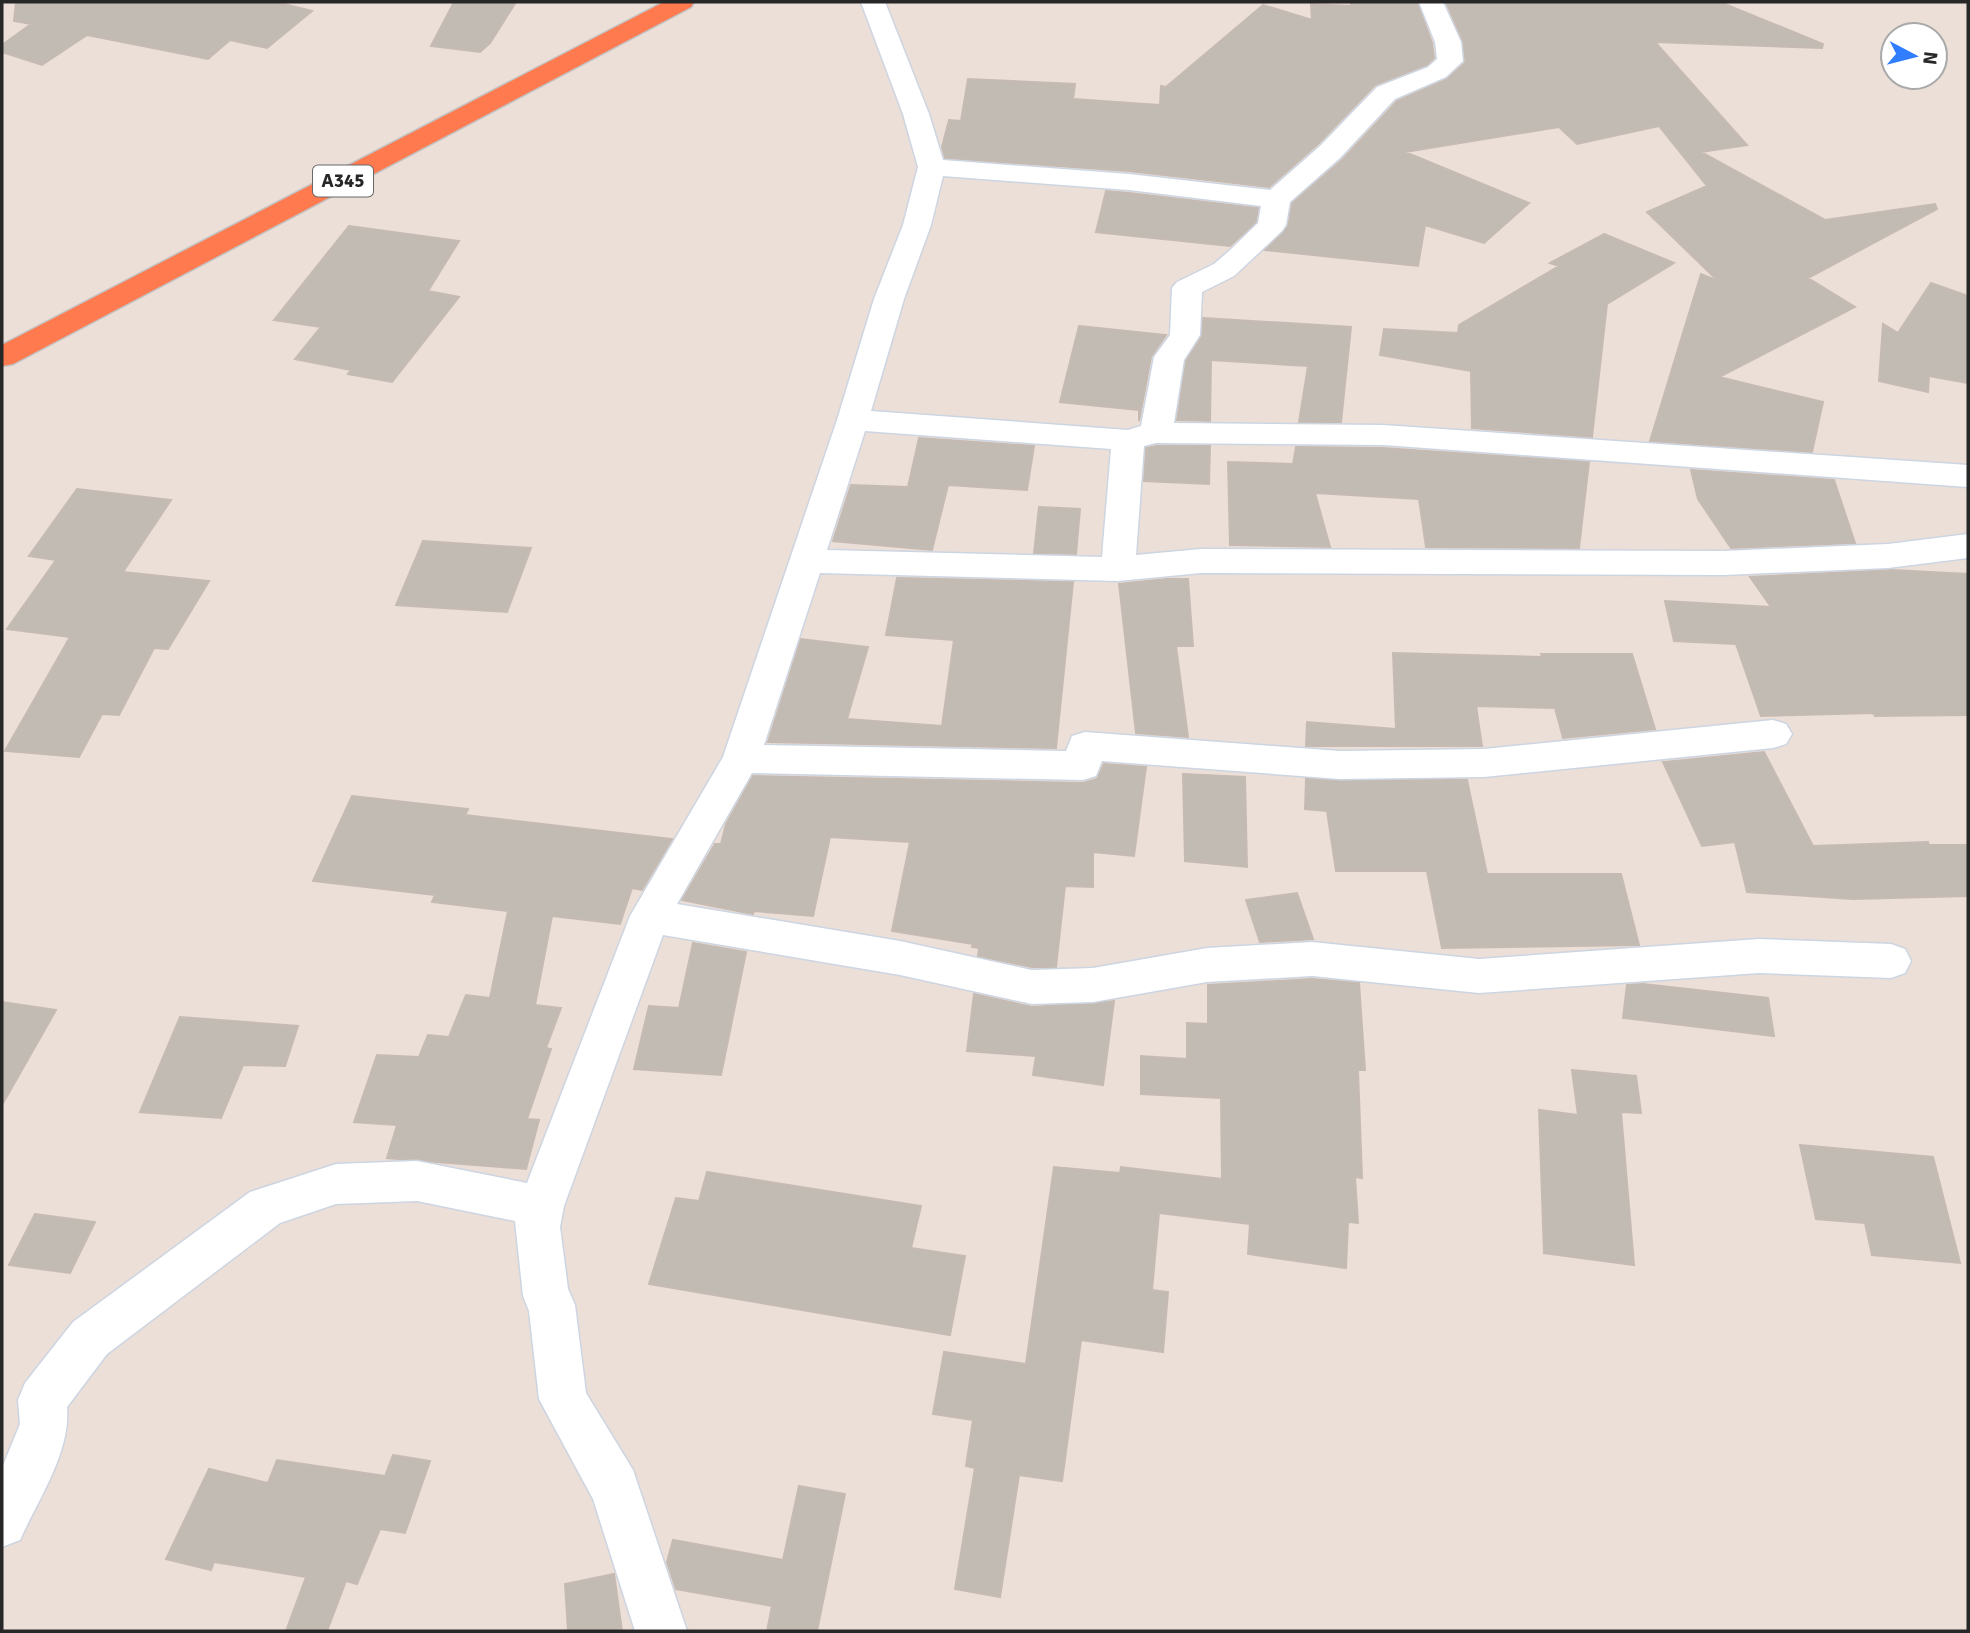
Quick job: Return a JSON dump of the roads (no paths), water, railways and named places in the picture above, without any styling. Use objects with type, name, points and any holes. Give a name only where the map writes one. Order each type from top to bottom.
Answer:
[{"type":"highway","name":"A345","points":[[2,357],[682,2]]},
{"type":"street","points":[[661,1631],[615,1488],[562,1399],[552,1305],[546,1296],[537,1227],[541,1206],[650,916],[741,759],[853,419],[889,299],[917,225],[932,167],[916,114],[873,2]]},
{"type":"street","points":[[1118,569],[1142,437],[1169,357],[1178,351],[1186,334],[1187,288],[1224,270],[1272,225],[1276,199],[1338,144],[1386,93],[1437,72],[1450,61],[1448,42],[1432,2]]},
{"type":"street","points":[[932,167],[1129,182],[1276,199]]},
{"type":"street","points":[[853,419],[1142,437],[1382,435],[1968,476]]},
{"type":"street","points":[[807,561],[1118,569],[1201,561],[1724,562],[1888,556],[1968,546]]},
{"type":"street","points":[[741,759],[1083,766],[1086,746],[1340,765],[1485,763],[1773,734]]},
{"type":"street","points":[[650,916],[900,958],[1031,987],[1093,985],[1207,965],[1312,959],[1479,976],[1759,956],[1891,961]]},
{"type":"street","points":[[2,1522],[35,1452],[44,1423],[42,1400],[90,1338],[266,1207],[336,1184],[417,1181],[541,1206]]}]
